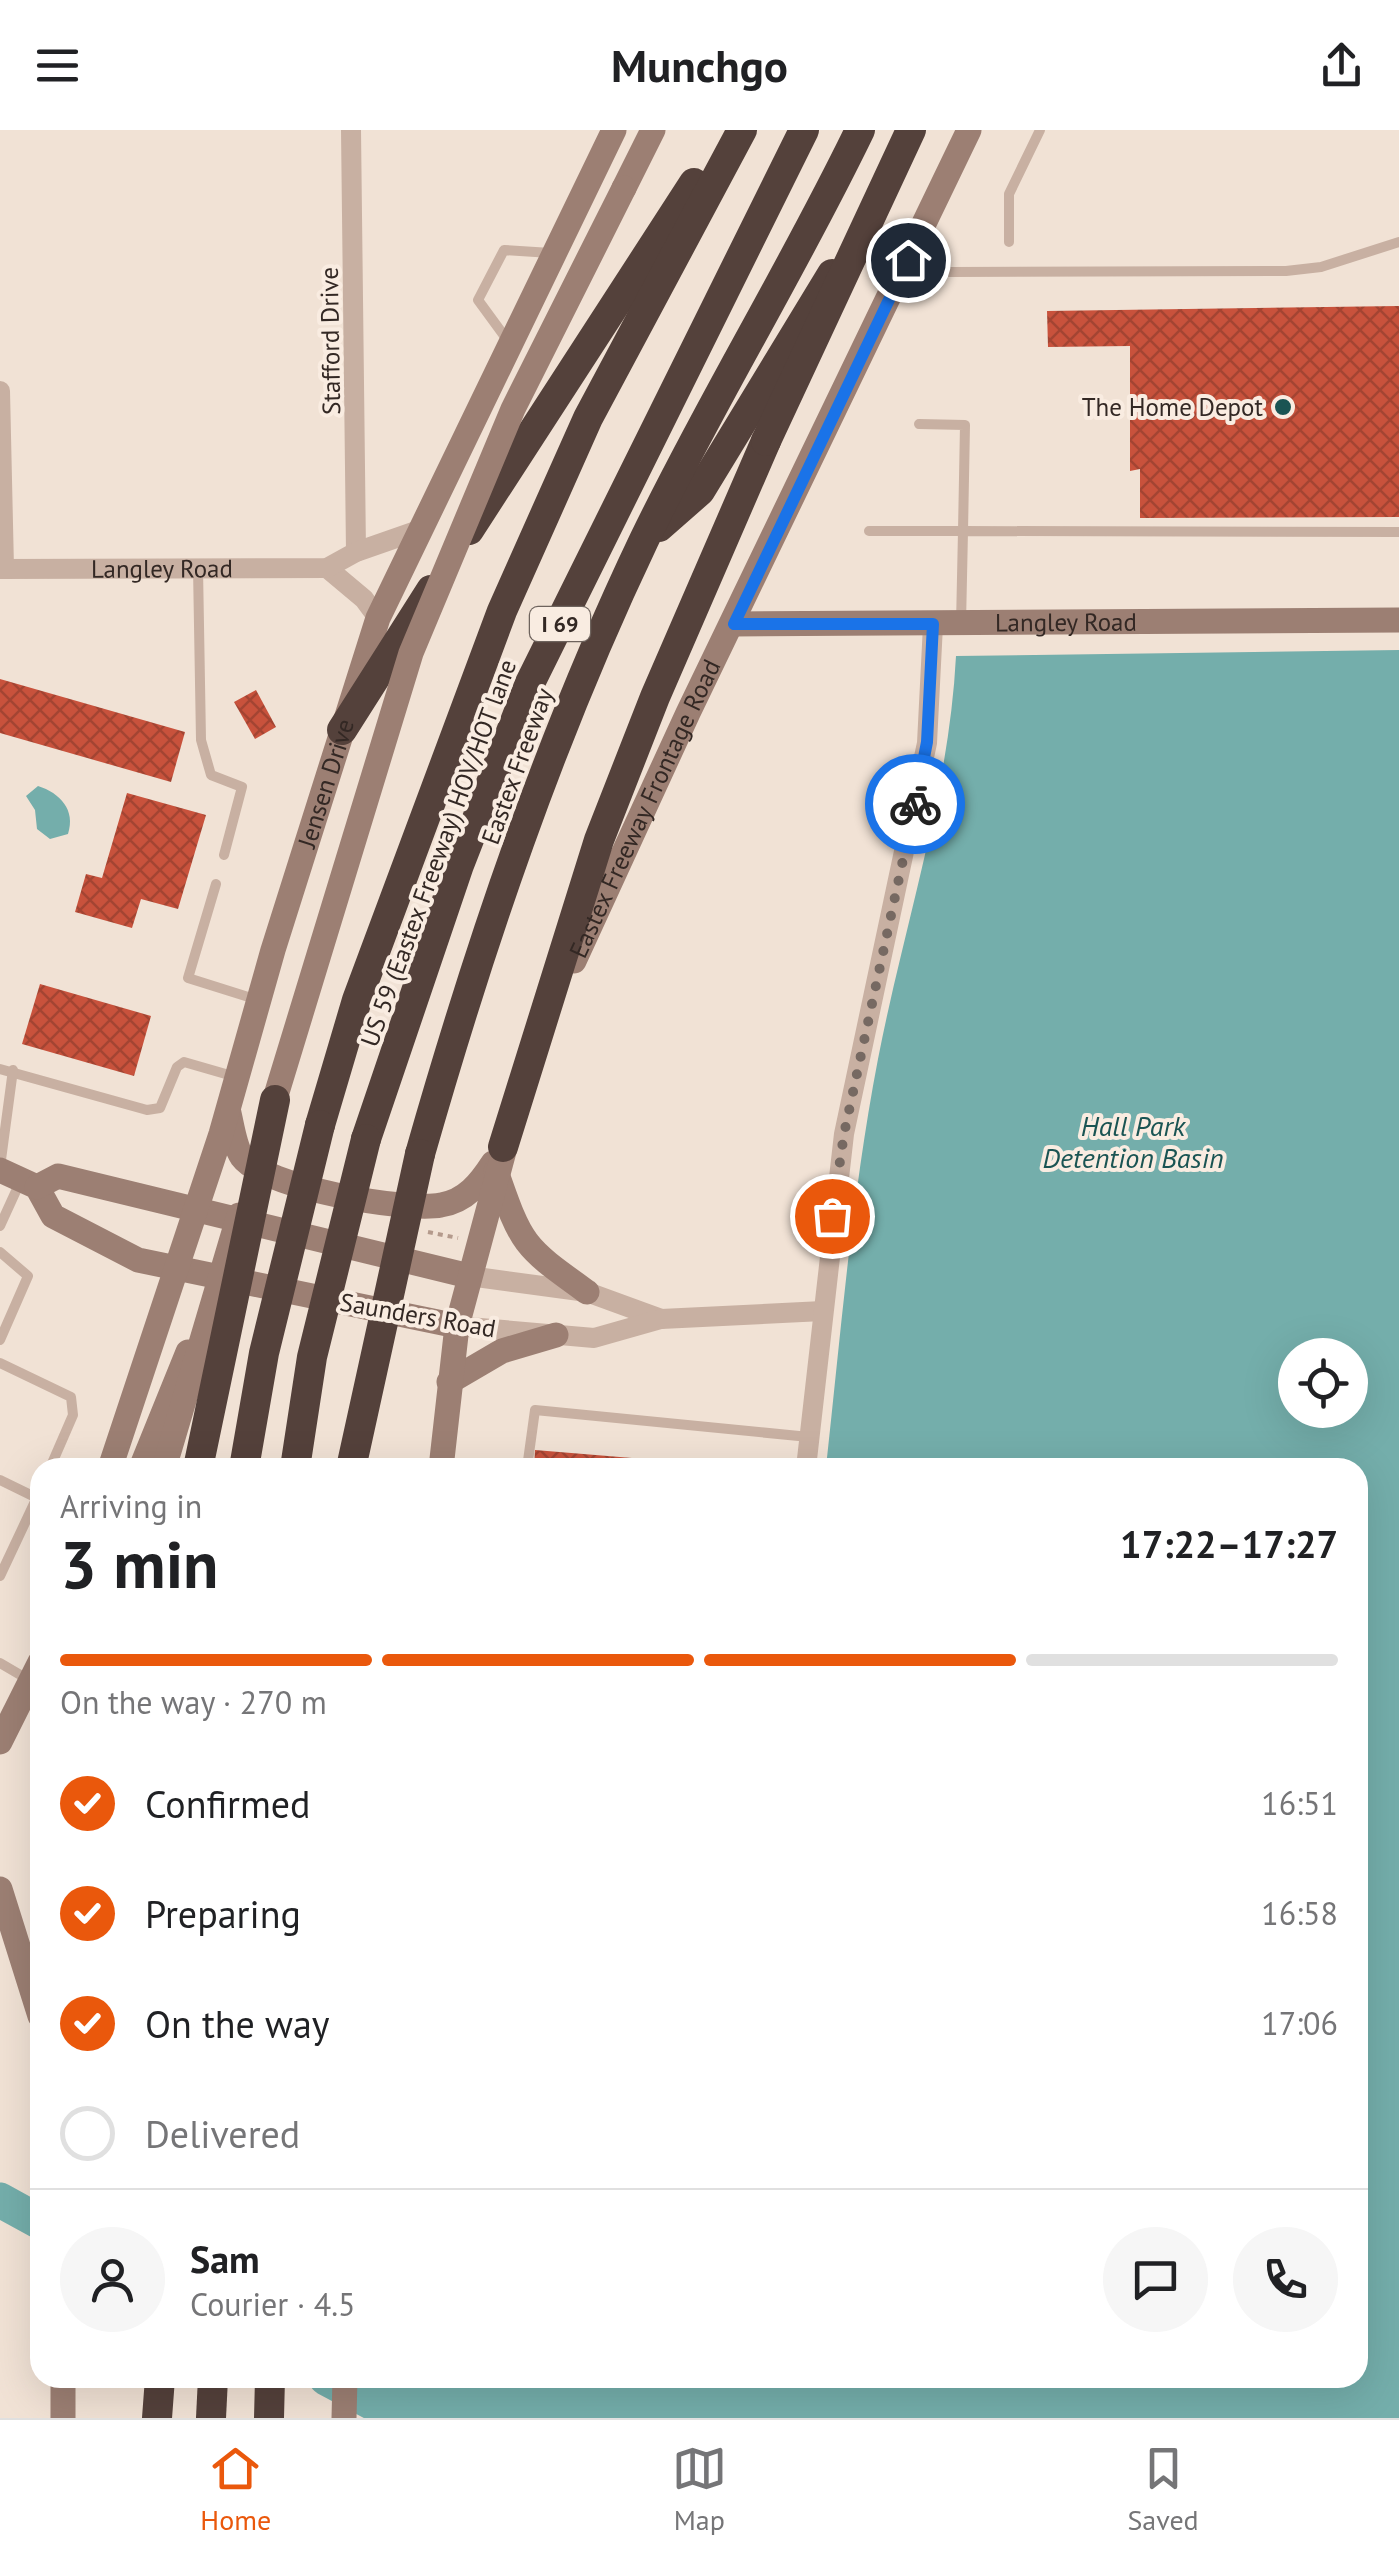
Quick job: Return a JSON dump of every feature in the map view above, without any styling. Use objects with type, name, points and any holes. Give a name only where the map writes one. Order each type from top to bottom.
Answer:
[{"type":"highway","points":[[342,730],[544,410],[728,130]]},
{"type":"highway","name":"I 69","points":[[246,1458],[264,1353],[320,1125],[357,1000],[502,611],[588,418],[742,130]]},
{"type":"highway","name":"US 59 (Eastex Freeway) HOV/HOT lane","points":[[297,1458],[312,1357],[366,1139],[460,865],[530,682],[804,130]]},
{"type":"highway","name":"Eastex Freeway","points":[[353,1458],[420,1154],[460,1015],[558,737],[645,539],[860,130]]},
{"type":"highway","points":[[500,1157],[599,840],[654,697],[766,441],[911,130]]},
{"type":"highway","points":[[645,539],[700,491],[922,130]]},
{"type":"highway","points":[[200,1458],[275,1100]]},
{"type":"highway","points":[[146,2388],[148,2418]]},
{"type":"highway","points":[[158,2418],[160,2388]]},
{"type":"highway","points":[[212,2418],[213,2388]]},
{"type":"highway","points":[[269,2418],[270,2388]]},
{"type":"main road","name":"Jensen Drive","points":[[113,1458],[228,1108],[378,618],[508,341],[614,130]]},
{"type":"main road","points":[[167,1458],[410,654],[512,410],[653,130]]},
{"type":"main road","name":"Eastex Freeway Frontage Road","points":[[442,1458],[457,1326],[500,1157],[586,931],[969,130]]},
{"type":"main road","name":"Langley Road","points":[[734,624],[1399,620]]},
{"type":"main road","points":[[228,1108],[241,1156],[260,1174],[307,1188],[404,1205],[439,1206],[462,1199],[500,1157]]},
{"type":"main road","points":[[500,1157],[518,1236],[534,1254],[586,1292]]},
{"type":"main road","name":"Saunders Road","points":[[15,1176],[58,1176],[469,1276]]},
{"type":"main road","name":"Saunders Road","points":[[15,1176],[54,1216],[138,1260],[457,1326]]},
{"type":"main road","points":[[145,1458],[198,1329],[226,1278]]},
{"type":"main road","points":[[449,1382],[502,1351],[556,1335]]},
{"type":"main road","points":[[0,1742],[30,1682]]},
{"type":"main road","points":[[2,1900],[30,1985]]},
{"type":"main road","points":[[63,2388],[63,2418]]},
{"type":"main road","points":[[344,2418],[345,2388]]},
{"type":"street","name":"Stafford Drive","points":[[351,130],[356,552]]},
{"type":"street","points":[[0,391],[2,568]]},
{"type":"street","name":"Langley Road","points":[[2,568],[327,568],[356,552],[419,530]]},
{"type":"street","points":[[327,568],[364,599],[378,618]]},
{"type":"street","points":[[807,1458],[844,1134],[927,742],[933,624]]},
{"type":"street","name":"Saunders Road","points":[[469,1276],[586,1292],[661,1319]]},
{"type":"street","name":"Saunders Road","points":[[457,1326],[594,1338],[661,1319],[823,1311]]},
{"type":"lane","points":[[1010,242],[1009,194],[1040,130]]},
{"type":"lane","points":[[908,260],[950,272],[1286,271],[1321,267],[1399,242]]},
{"type":"lane","points":[[508,341],[478,300],[504,250],[552,253]]},
{"type":"lane","points":[[920,424],[965,426],[961,624]]},
{"type":"lane","points":[[870,531],[1399,532]]},
{"type":"lane","points":[[198,568],[201,740],[210,775],[242,787],[224,855]]},
{"type":"lane","points":[[216,884],[188,978],[258,1000]]},
{"type":"lane","points":[[0,1069],[146,1110],[160,1108],[166,1102],[177,1067],[184,1062],[237,1078]]},
{"type":"lane","points":[[0,1226],[15,1176],[13,1070]]},
{"type":"lane","points":[[0,1252],[28,1276],[0,1340]]},
{"type":"lane","points":[[0,1363],[70,1397],[73,1415],[54,1458]]},
{"type":"lane","points":[[529,1458],[535,1410],[809,1436]]},
{"type":"lane","points":[[0,1480],[30,1492]]},
{"type":"lane","points":[[0,1576],[30,1514]]},
{"type":"lane","points":[[0,1663],[30,1671]]},
{"type":"water","name":"Hall Park Detention Basin","points":[[1399,650],[1399,2418],[367,2418],[368,2388],[1368,2388],[1368,1458],[827,1458],[869,1110],[945,758],[956,656]]},
{"type":"water","points":[[38,786],[53,793],[68,810],[68,834],[50,839],[37,829],[35,810],[26,796]]},
{"type":"building","name":"The Home Depot","points":[[1399,306],[1399,517],[1140,518],[1140,469],[1130,471],[1130,346],[1048,347],[1047,311]]},
{"type":"building","points":[[0,679],[185,732],[171,782],[0,733]]},
{"type":"building","points":[[256,690],[276,727],[255,739],[234,702]]},
{"type":"building","points":[[127,793],[206,815],[178,909],[141,899],[132,928],[75,912],[86,874],[102,878]]},
{"type":"building","points":[[40,984],[151,1016],[134,1076],[22,1044]]},
{"type":"building","points":[[535,1450],[632,1458],[535,1458]]},
{"type":"waterway","points":[[0,2200],[30,2216]]},
{"type":"waterway","points":[[345,2388],[401,2418]]},
{"type":"way so far","points":[[832,1216],[844,1134],[915,804]]},
{"type":"place","name":"The Home Depot","points":[[1283,407]]},
{"type":"route","points":[[908,260],[734,624],[933,624],[927,742],[915,804]]}]
